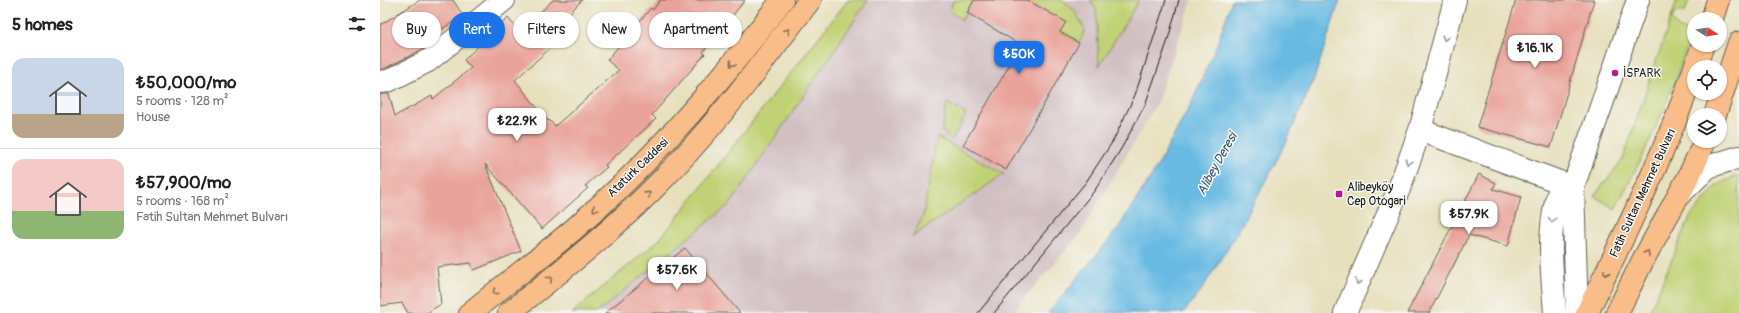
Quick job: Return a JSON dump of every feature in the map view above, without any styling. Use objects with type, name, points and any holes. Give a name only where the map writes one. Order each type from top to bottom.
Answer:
[{"type":"main road","name":"Atatürk Caddesi","points":[[470,313],[574,229],[667,140],[718,81],[782,0]]},
{"type":"main road","name":"Atatürk Caddesi","points":[[509,313],[622,218],[658,184],[695,145],[765,59],[810,0]]},
{"type":"main road","points":[[1714,12],[1718,0]]},
{"type":"main road","points":[[1717,108],[1739,43]]},
{"type":"main road","name":"Fatih Sultan Mehmet Bulvarı","points":[[1587,313],[1678,118],[1687,91]]},
{"type":"main road","points":[[1617,313],[1702,148]]},
{"type":"street","points":[[380,82],[388,81],[428,61],[489,8],[504,0]]},
{"type":"street","points":[[1345,313],[1399,189],[1420,130],[1455,0]]},
{"type":"street","points":[[1555,313],[1551,234],[1552,214],[1568,185],[1638,0]]},
{"type":"street","points":[[1420,130],[1568,185]]},
{"type":"street","points":[[1678,196],[1708,167],[1739,157]]},
{"type":"street","points":[[1568,185],[1576,313]]},
{"type":"shaded area","points":[[868,0],[1192,0],[1157,103],[1079,235],[1012,313],[597,313],[731,203]]},
{"type":"green space","points":[[848,0],[868,0],[731,203],[597,313],[572,313],[660,239]]},
{"type":"green space","points":[[953,0],[974,0],[962,20],[950,12]]},
{"type":"green space","points":[[1027,0],[1063,0],[1075,11],[1085,30],[1079,43],[1060,32],[1065,22]]},
{"type":"green space","points":[[1090,0],[1139,0],[1099,66],[1096,9]]},
{"type":"green space","points":[[1677,0],[1689,0],[1685,12],[1675,12],[1672,19],[1678,28],[1687,31],[1686,48],[1674,83],[1659,120],[1615,209],[1594,196],[1623,159]]},
{"type":"green space","points":[[947,103],[966,114],[952,140],[942,131]]},
{"type":"green space","points":[[937,137],[1004,174],[912,237],[923,216]]},
{"type":"green space","points":[[1739,175],[1739,313],[1649,313],[1690,217],[1718,184]]},
{"type":"water","name":"Alibey Deresi","points":[[1232,0],[1340,0],[1314,79],[1285,145],[1240,228],[1201,291],[1183,313],[1048,313],[1117,230],[1157,167],[1192,102],[1218,42]]},
{"type":"building","points":[[420,0],[453,0],[460,12],[449,12],[449,25],[441,30],[441,12],[401,12]]},
{"type":"building","points":[[553,0],[582,0],[571,12],[541,12]]},
{"type":"building","points":[[660,0],[745,0],[735,12],[649,12],[649,48],[706,48],[703,52],[705,54],[652,115],[656,119],[605,165],[607,167],[585,186],[588,188],[542,229],[485,164],[521,251],[474,270],[471,263],[437,267],[441,304],[427,313],[408,313],[402,303],[380,306],[380,94],[389,94],[395,116],[432,96],[433,99],[471,68],[464,60],[477,48],[505,48],[505,21],[508,18],[513,24],[513,48],[550,48],[515,80],[548,121],[549,120],[555,126],[619,70],[607,60],[617,48],[641,48],[641,20],[651,8],[653,10]]},
{"type":"building","points":[[974,0],[1027,0],[1066,22],[1060,32],[1079,43],[1006,170],[963,145],[1021,45],[967,13]]},
{"type":"building","points":[[1516,0],[1594,0],[1551,147],[1477,127]]},
{"type":"building","points":[[392,18],[392,48],[424,48],[384,69],[380,69],[380,25]]},
{"type":"building","points":[[1479,174],[1496,183],[1493,189],[1521,197],[1508,246],[1469,235],[1429,313],[1407,313]]},
{"type":"building","points":[[685,248],[740,313],[605,313]]},
{"type":"tram line","points":[[978,313],[1086,182],[1113,141],[1135,95],[1166,0]]},
{"type":"tram line","points":[[994,313],[1095,190],[1121,149],[1145,105],[1167,43],[1179,0]]},
{"type":"place","name":"İSPARK","points":[[1615,73]]},
{"type":"place","name":"Alibeyköy Cep Otogari","points":[[1339,194]]}]
